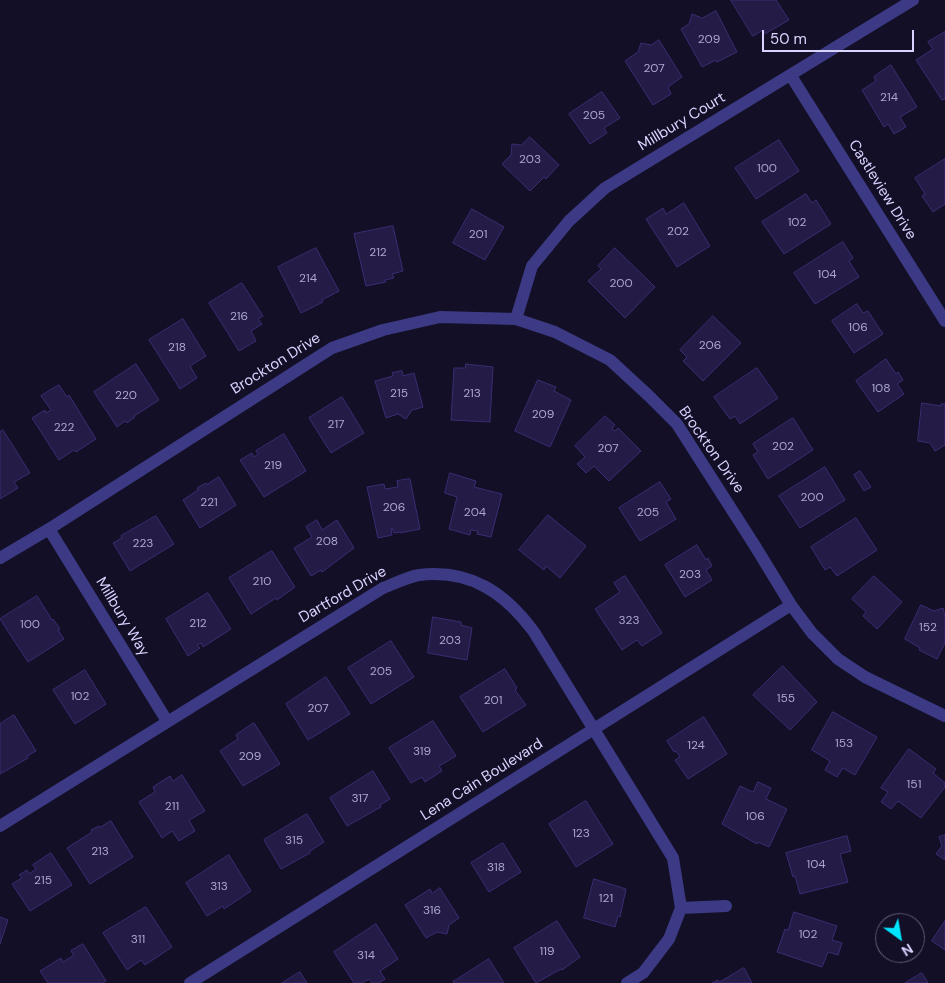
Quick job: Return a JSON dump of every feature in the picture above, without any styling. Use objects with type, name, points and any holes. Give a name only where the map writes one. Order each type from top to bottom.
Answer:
[{"type":"street","name":"Millbury Court","points":[[516,318],[532,266],[568,221],[598,194],[913,0]]},
{"type":"street","name":"Castleview Drive","points":[[790,76],[945,321]]},
{"type":"street","name":"Brockton Drive","points":[[0,558],[49,529],[332,348],[383,330],[440,317],[516,318],[555,332],[610,360],[650,396],[677,424],[791,605],[812,633],[838,659],[865,677],[945,716]]},
{"type":"street","name":"Millbury Way","points":[[49,529],[167,722]]},
{"type":"street","name":"Dartford Drive","points":[[0,826],[383,588],[418,575],[445,574],[478,583],[500,595],[521,615],[534,632],[673,858],[681,908]]},
{"type":"street","name":"Lena Cain Boulevard","points":[[190,983],[791,605]]},
{"type":"street","points":[[627,983],[643,973],[669,939],[681,908],[726,906]]},
{"type":"building","points":[[731,0],[776,0],[789,20],[765,34],[763,30],[753,36]]},
{"type":"building","points":[[716,11],[737,52],[702,67],[681,29],[689,24],[692,14],[702,18]]},
{"type":"building","points":[[945,32],[945,99],[942,100],[916,60],[933,49],[928,42]]},
{"type":"building","points":[[659,40],[682,77],[668,87],[671,94],[653,105],[625,61],[638,52],[641,43],[651,45]]},
{"type":"building","points":[[891,65],[917,107],[900,117],[906,127],[894,134],[888,124],[884,127],[862,90],[876,81],[874,77]]},
{"type":"building","points":[[602,92],[620,118],[604,128],[607,133],[590,144],[569,114]]},
{"type":"building","points":[[530,137],[559,165],[546,179],[544,177],[530,191],[502,164],[511,155],[512,144],[521,145]]},
{"type":"building","points":[[779,140],[799,171],[756,199],[735,168]]},
{"type":"building","points":[[945,159],[945,204],[933,212],[922,196],[925,194],[915,178]]},
{"type":"building","points":[[806,194],[812,203],[816,200],[831,224],[784,254],[762,222]]},
{"type":"building","points":[[684,203],[710,246],[677,267],[646,219],[663,208],[666,214]]},
{"type":"building","points":[[472,209],[504,227],[485,260],[453,243]]},
{"type":"building","points":[[393,226],[403,271],[392,274],[394,278],[385,280],[386,282],[366,286],[354,234]]},
{"type":"building","points":[[843,242],[853,258],[849,261],[859,277],[815,304],[794,273]]},
{"type":"building","points":[[316,248],[339,291],[322,300],[323,302],[301,313],[278,267]]},
{"type":"building","points":[[615,248],[655,287],[625,318],[588,281],[601,269],[598,266]]},
{"type":"building","points":[[242,283],[263,316],[258,319],[262,324],[251,331],[256,341],[239,351],[209,303]]},
{"type":"building","points":[[857,304],[863,313],[868,311],[883,334],[854,353],[832,321]]},
{"type":"building","points":[[713,316],[741,343],[703,381],[683,361],[687,357],[680,350]]},
{"type":"building","points":[[183,319],[206,356],[190,366],[197,378],[180,389],[149,340]]},
{"type":"building","points":[[886,359],[896,374],[898,372],[903,380],[897,384],[904,394],[878,412],[856,381]]},
{"type":"building","points":[[136,364],[159,400],[134,416],[127,423],[125,421],[117,427],[94,392]]},
{"type":"building","points":[[466,364],[493,367],[490,422],[451,420],[454,368],[465,368]]},
{"type":"building","points":[[757,368],[778,398],[740,424],[735,416],[730,419],[714,397]]},
{"type":"building","points":[[402,371],[403,376],[414,373],[423,407],[412,410],[406,419],[398,414],[386,418],[375,381],[393,376],[392,373]]},
{"type":"building","points":[[538,380],[556,387],[554,391],[571,400],[550,447],[515,431]]},
{"type":"building","points":[[59,385],[67,397],[69,395],[96,439],[59,460],[32,418],[45,410],[46,413],[51,410],[41,396]]},
{"type":"building","points":[[342,397],[364,433],[331,453],[309,418]]},
{"type":"building","points":[[922,403],[941,406],[941,404],[945,404],[945,445],[935,451],[930,443],[918,441]]},
{"type":"building","points":[[605,416],[615,425],[612,428],[615,431],[618,428],[641,451],[609,481],[594,466],[586,473],[577,464],[585,457],[575,446]]},
{"type":"building","points":[[793,418],[813,450],[768,479],[753,455],[758,452],[753,444]]},
{"type":"building","points":[[3,430],[30,473],[14,482],[18,488],[0,499],[0,432]]},
{"type":"building","points":[[284,434],[306,471],[264,497],[240,460],[252,453],[254,457],[258,454],[256,451]]},
{"type":"building","points":[[825,467],[845,500],[800,528],[779,496]]},
{"type":"building","points":[[860,471],[871,487],[864,491],[854,475]]},
{"type":"building","points":[[450,473],[476,481],[474,487],[502,494],[491,537],[477,534],[478,531],[471,530],[470,535],[449,529],[457,497],[445,493]]},
{"type":"building","points":[[219,477],[236,505],[200,528],[183,500],[198,490],[197,488]]},
{"type":"building","points":[[410,479],[420,529],[394,533],[391,528],[392,535],[378,538],[367,487],[384,484],[385,489],[398,487],[397,481]]},
{"type":"building","points":[[660,482],[671,499],[666,502],[676,519],[640,541],[619,508]]},
{"type":"building","points":[[548,515],[586,546],[560,578],[546,566],[544,570],[519,550]]},
{"type":"building","points":[[156,516],[174,544],[130,571],[113,543],[122,538],[121,536]]},
{"type":"building","points":[[856,518],[877,550],[837,576],[830,567],[825,570],[811,547]]},
{"type":"building","points":[[317,520],[322,530],[337,520],[354,548],[322,572],[321,570],[311,576],[294,548],[312,537],[306,527]]},
{"type":"building","points":[[697,545],[712,566],[706,570],[712,580],[685,597],[665,565]]},
{"type":"building","points":[[272,551],[295,587],[277,600],[276,598],[251,614],[229,578]]},
{"type":"building","points":[[625,576],[662,633],[642,646],[637,640],[622,650],[595,609],[620,592],[614,583]]},
{"type":"building","points":[[874,576],[902,602],[877,629],[863,616],[866,612],[852,599]]},
{"type":"building","points":[[208,593],[231,629],[203,647],[201,643],[197,645],[200,648],[188,656],[166,619]]},
{"type":"building","points":[[37,596],[60,629],[58,630],[64,639],[28,662],[0,619]]},
{"type":"building","points":[[921,605],[934,611],[943,608],[945,616],[945,643],[937,659],[919,650],[920,648],[905,639]]},
{"type":"building","points":[[433,617],[461,622],[461,625],[472,628],[467,660],[428,653]]},
{"type":"building","points":[[391,641],[414,677],[371,704],[348,668]]},
{"type":"building","points":[[783,666],[817,702],[790,730],[753,695]]},
{"type":"building","points":[[505,669],[517,688],[515,690],[526,705],[483,732],[460,697]]},
{"type":"building","points":[[85,670],[106,704],[75,724],[53,690]]},
{"type":"building","points":[[326,677],[350,714],[308,740],[286,704]]},
{"type":"building","points":[[833,712],[877,737],[855,775],[843,768],[837,777],[825,770],[830,761],[812,750]]},
{"type":"building","points":[[14,715],[36,751],[27,756],[28,758],[0,774],[0,724]]},
{"type":"building","points":[[704,717],[727,754],[688,779],[675,760],[680,757],[676,751],[674,752],[667,741]]},
{"type":"building","points":[[433,721],[456,756],[439,766],[442,771],[425,782],[422,777],[411,783],[389,748]]},
{"type":"building","points":[[254,723],[280,764],[243,786],[220,751],[238,739],[236,735]]},
{"type":"building","points":[[909,749],[936,769],[933,773],[945,783],[945,787],[921,818],[898,801],[891,809],[881,802],[888,792],[881,788]]},
{"type":"building","points":[[373,771],[390,799],[380,805],[381,807],[347,826],[330,798]]},
{"type":"building","points":[[182,775],[205,811],[189,820],[195,831],[179,841],[172,831],[162,838],[139,802],[155,792],[153,787],[170,776],[173,781]]},
{"type":"building","points":[[758,782],[771,788],[766,799],[787,809],[769,847],[758,842],[757,844],[722,824],[740,786],[753,792]]},
{"type":"building","points":[[586,801],[613,844],[576,867],[549,824]]},
{"type":"building","points":[[307,814],[324,842],[310,851],[310,853],[281,869],[264,840]]},
{"type":"building","points":[[111,821],[133,857],[90,884],[67,848],[92,832],[91,830]]},
{"type":"building","points":[[945,835],[945,860],[936,854],[942,846],[939,837]]},
{"type":"building","points":[[847,836],[851,851],[840,854],[848,882],[800,894],[786,853]]},
{"type":"building","points":[[503,843],[521,872],[489,892],[471,863]]},
{"type":"building","points":[[51,853],[72,885],[30,911],[12,884],[22,878],[19,875],[27,870],[29,874],[36,869],[33,865]]},
{"type":"building","points":[[229,855],[251,891],[224,909],[223,906],[207,916],[186,883]]},
{"type":"building","points":[[594,879],[626,889],[620,917],[618,916],[615,927],[584,918]]},
{"type":"building","points":[[440,888],[459,918],[449,925],[447,934],[437,932],[426,938],[405,905],[430,889],[432,893]]},
{"type":"building","points":[[146,907],[172,947],[145,965],[141,960],[127,970],[103,933]]},
{"type":"building","points":[[794,912],[837,926],[832,940],[842,943],[838,955],[828,952],[822,967],[777,952],[785,929],[788,930]]},
{"type":"building","points":[[0,917],[8,920],[0,944]]},
{"type":"building","points":[[557,921],[580,957],[562,970],[536,983],[514,948]]},
{"type":"building","points":[[945,921],[945,950],[932,941]]},
{"type":"building","points":[[376,924],[398,959],[380,971],[385,979],[379,983],[372,983],[369,979],[362,983],[354,983],[334,952]]},
{"type":"building","points":[[83,944],[106,981],[103,983],[48,983],[40,971],[61,958],[63,962],[74,955],[71,951]]},
{"type":"building","points":[[489,959],[504,983],[453,982]]},
{"type":"building","points":[[744,968],[752,983],[712,983],[718,980],[719,982]]},
{"type":"building","points":[[300,972],[307,983],[282,983]]},
{"type":"building","points":[[922,973],[928,983],[905,983]]}]
